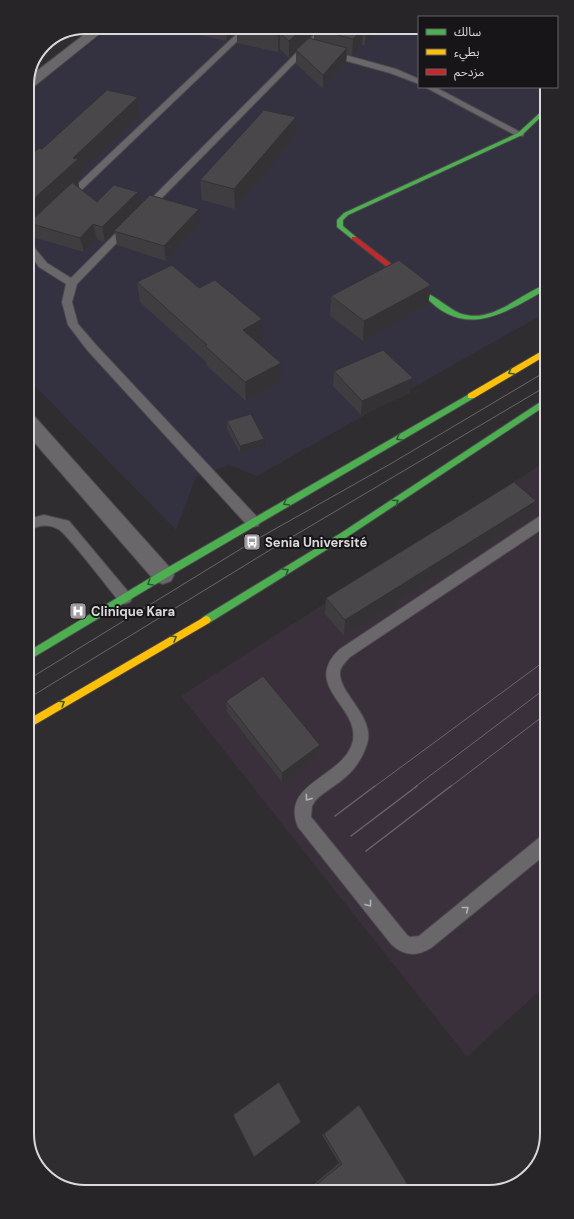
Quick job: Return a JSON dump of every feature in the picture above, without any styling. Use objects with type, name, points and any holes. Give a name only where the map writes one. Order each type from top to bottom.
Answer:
[{"type":"main road","points":[[540,115],[520,134],[346,214],[340,220],[340,226],[447,310],[462,318],[478,319],[492,315],[540,288]]},
{"type":"main road","points":[[34,653],[253,522],[540,356]]},
{"type":"main road","points":[[34,721],[65,701],[222,611],[381,512],[540,405]]},
{"type":"street","points":[[35,78],[67,47],[90,34]]},
{"type":"street","points":[[34,429],[163,575]]},
{"type":"lane","points":[[34,229],[241,34]]},
{"type":"lane","points":[[253,522],[72,325],[67,302],[72,283],[313,49],[322,34]]},
{"type":"lane","points":[[313,49],[393,71],[418,82]]},
{"type":"lane","points":[[431,88],[520,134]]},
{"type":"lane","points":[[34,254],[43,265],[72,283]]},
{"type":"lane","points":[[34,522],[44,520],[64,525],[125,598]]},
{"type":"lane","points":[[540,523],[345,653],[336,662],[333,671],[336,688],[352,709],[359,723],[359,746],[355,756],[349,764],[338,774],[312,792],[303,805],[302,812],[304,821],[397,938],[402,944],[410,947],[418,947],[425,942],[540,848]]},
{"type":"shaded area","points":[[103,34],[418,34],[418,88],[540,88],[540,316],[257,476],[229,465],[196,477],[176,530],[34,385],[34,87]]},
{"type":"shaded area","points":[[540,465],[540,990],[467,1057],[181,696]]},
{"type":"building","points":[[281,34],[296,34],[289,41]]},
{"type":"building","points":[[334,34],[358,34],[353,39]]},
{"type":"building","points":[[309,38],[347,48],[323,75],[296,50]]},
{"type":"building","points":[[107,90],[138,97],[73,158],[78,159],[34,199],[34,152],[39,148],[42,149]]},
{"type":"building","points":[[264,110],[296,117],[234,189],[200,180]]},
{"type":"building","points":[[77,178],[73,183],[97,202],[114,185],[138,192],[102,227],[93,224],[80,238],[34,225],[34,218]]},
{"type":"building","points":[[150,195],[199,209],[164,246],[114,231]]},
{"type":"building","points":[[399,260],[431,285],[364,321],[331,296]]},
{"type":"building","points":[[172,265],[199,288],[215,280],[262,319],[243,330],[281,363],[245,382],[205,346],[207,345],[137,282]]},
{"type":"building","points":[[383,350],[413,378],[362,401],[334,371]]},
{"type":"building","points":[[251,414],[264,439],[240,446],[227,421]]},
{"type":"building","points":[[514,482],[536,501],[345,620],[326,598]]},
{"type":"building","points":[[263,676],[320,745],[282,773],[226,701]]},
{"type":"building","points":[[279,1082],[301,1122],[254,1157],[233,1115]]},
{"type":"building","points":[[359,1105],[408,1185],[316,1185],[342,1164],[324,1134]]},
{"type":"tram line","points":[[34,676],[252,542],[392,463],[540,375]]},
{"type":"tram line","points":[[34,695],[265,553],[540,390]]},
{"type":"tram line","points":[[374,787],[540,664]]},
{"type":"tram line","points":[[415,787],[540,693]]},
{"type":"tram line","points":[[450,787],[540,719]]},
{"type":"tram line","points":[[335,816],[375,786]]},
{"type":"tram line","points":[[351,836],[417,786]]},
{"type":"tram line","points":[[366,851],[451,786]]},
{"type":"traffic: fast","points":[[354,238],[340,227],[340,220],[346,214],[520,134],[540,115]]},
{"type":"traffic: fast","points":[[427,295],[447,310],[460,316],[473,318],[485,317],[498,313],[540,290]]},
{"type":"traffic: fast","points":[[34,653],[163,575],[471,396]]},
{"type":"traffic: fast","points":[[206,620],[344,535],[540,405]]},
{"type":"traffic: slow","points":[[471,396],[540,356]]},
{"type":"traffic: slow","points":[[34,721],[206,620]]},
{"type":"traffic: jam","points":[[354,238],[427,295]]},
{"type":"place","name":"Senia Université","points":[[252,542]]},
{"type":"place","name":"Clinique Kara","points":[[78,611]]}]
